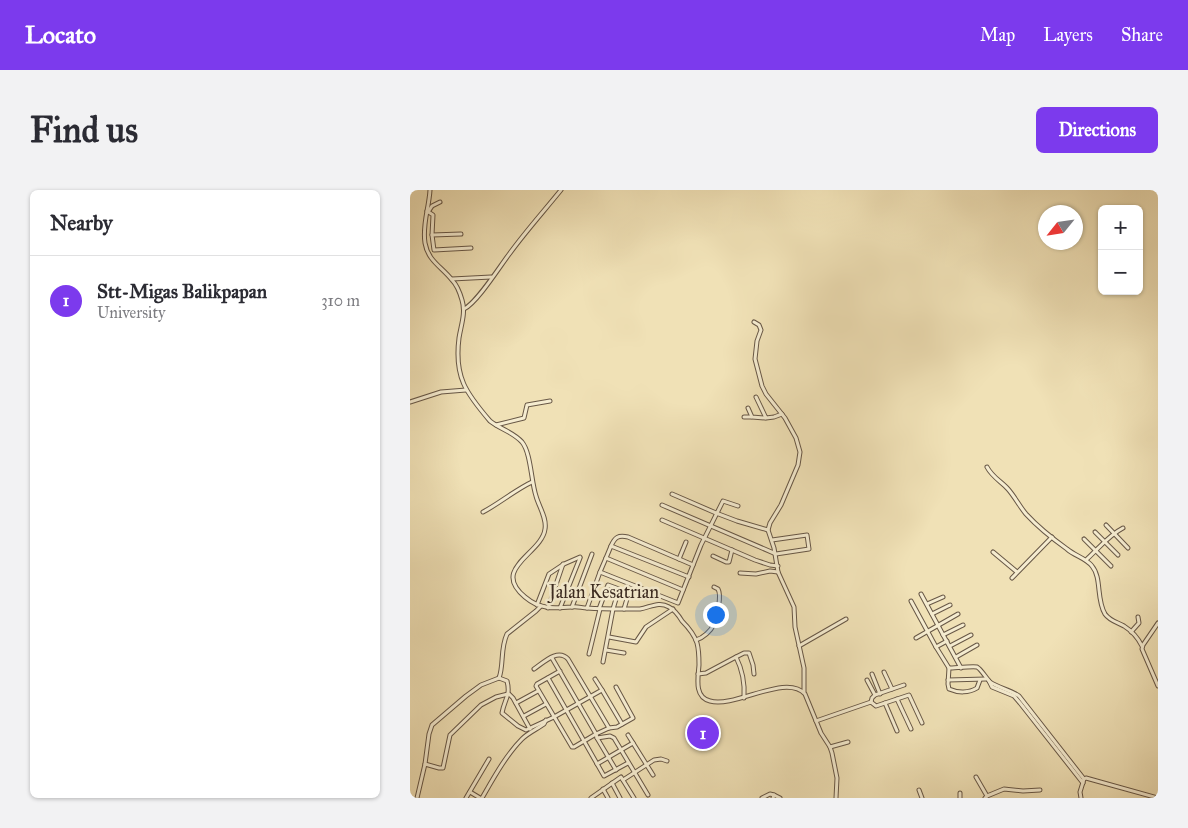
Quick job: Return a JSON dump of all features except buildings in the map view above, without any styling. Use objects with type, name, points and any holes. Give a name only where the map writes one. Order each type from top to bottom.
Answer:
[{"type":"street","points":[[430,190],[428,212],[424,227],[425,245],[438,267],[452,279],[460,294],[464,309],[561,190]]},
{"type":"street","points":[[428,212],[432,206],[440,202]]},
{"type":"street","points":[[428,212],[433,215],[432,235],[434,250],[471,248]]},
{"type":"street","points":[[432,235],[460,234]]},
{"type":"street","points":[[452,279],[492,277]]},
{"type":"street","name":"Jalan Kesatrian","points":[[464,309],[458,349],[458,364],[466,390],[490,421],[523,444],[528,453],[532,482],[545,520],[545,531],[540,541],[516,567],[513,577],[519,592],[539,606],[548,608],[572,606],[624,609],[660,604],[673,609],[694,634],[699,657],[699,692],[706,700],[719,702],[744,698],[765,691],[794,687],[804,692]]},
{"type":"street","points":[[754,322],[761,330],[757,341],[755,359],[762,386],[782,414],[798,442],[800,456],[796,470],[768,530],[776,554],[778,572],[793,604],[795,627],[804,668],[804,692],[823,737],[832,752],[837,778],[836,798]]},
{"type":"street","points":[[410,402],[441,392],[466,390]]},
{"type":"street","points":[[756,397],[766,418]]},
{"type":"street","points":[[496,425],[524,418],[527,405],[550,401]]},
{"type":"street","points":[[748,408],[752,417]]},
{"type":"street","points":[[744,416],[766,418],[782,414]]},
{"type":"street","points":[[987,467],[1011,492],[1027,516],[1070,552],[1086,560],[1092,566],[1096,572],[1101,604],[1105,613],[1112,620],[1125,626],[1137,637],[1158,686]]},
{"type":"street","points":[[483,512],[532,482]]},
{"type":"street","points":[[672,494],[737,521],[768,530]]},
{"type":"street","points":[[600,572],[678,603],[710,526],[723,500],[738,506]]},
{"type":"street","points":[[662,504],[776,554],[809,549],[807,535],[772,540]]},
{"type":"street","points":[[662,520],[762,563],[778,566]]},
{"type":"street","points":[[1106,525],[1128,548]]},
{"type":"street","points":[[1086,560],[1123,528]]},
{"type":"street","points":[[1094,532],[1118,555]]},
{"type":"street","points":[[587,608],[611,546],[619,536],[628,537],[693,565]]},
{"type":"street","points":[[1012,578],[1052,537]]},
{"type":"street","points":[[1084,538],[1111,566]]},
{"type":"street","points":[[679,559],[686,542]]},
{"type":"street","points":[[611,546],[689,577]]},
{"type":"street","points":[[713,556],[729,562],[732,550]]},
{"type":"street","points":[[993,552],[1017,572]]},
{"type":"street","points":[[572,606],[592,554]]},
{"type":"street","points":[[499,678],[503,646],[507,634],[536,611],[550,574],[564,564],[580,557],[560,608]]},
{"type":"street","points":[[606,558],[684,590]]},
{"type":"street","points":[[548,608],[564,564]]},
{"type":"street","points":[[740,573],[778,572]]},
{"type":"street","points":[[589,654],[599,609],[608,585],[619,589],[613,609],[604,662]]},
{"type":"street","points":[[696,640],[705,635],[714,624],[720,598],[719,590],[714,587]]},
{"type":"street","points":[[624,609],[629,592]]},
{"type":"street","points":[[921,594],[962,668]]},
{"type":"street","points":[[927,604],[943,597]]},
{"type":"street","points":[[911,601],[949,668],[949,689],[960,692],[975,690],[980,680]]},
{"type":"street","points":[[932,614],[950,605]]},
{"type":"street","points":[[609,637],[636,642],[646,627],[673,609]]},
{"type":"street","points":[[916,638],[958,614]]},
{"type":"street","points":[[1131,632],[1139,623],[1138,617]]},
{"type":"street","points":[[799,646],[846,618]]},
{"type":"street","points":[[1142,646],[1158,623]]},
{"type":"street","points":[[943,635],[963,624]]},
{"type":"street","points":[[950,646],[971,635]]},
{"type":"street","points":[[936,647],[946,641]]},
{"type":"street","points":[[956,657],[977,645]]},
{"type":"street","points":[[606,650],[624,653]]},
{"type":"street","points":[[698,674],[706,673],[744,653],[749,653],[754,674]]},
{"type":"street","points":[[534,669],[557,654],[565,656],[572,664],[609,728]]},
{"type":"street","points":[[736,657],[742,675],[745,691],[744,698]]},
{"type":"street","points":[[552,658],[616,770]]},
{"type":"street","points":[[949,668],[978,668],[992,687],[1014,696],[1083,781]]},
{"type":"street","points":[[560,671],[535,685],[572,747],[597,736],[609,728],[616,728],[632,719],[633,717],[616,687]]},
{"type":"street","points":[[884,672],[892,689]]},
{"type":"street","points":[[872,674],[880,694]]},
{"type":"street","points":[[417,798],[432,725],[478,686],[499,678],[508,683],[509,694],[502,713],[524,730],[554,717],[602,690]]},
{"type":"street","points":[[548,678],[604,776],[628,762]]},
{"type":"street","points":[[596,679],[622,724]]},
{"type":"street","points":[[867,680],[875,695]]},
{"type":"street","points":[[948,680],[988,680]]},
{"type":"street","points":[[816,721],[871,702],[875,695],[904,685]]},
{"type":"street","points":[[516,703],[538,691]]},
{"type":"street","points":[[509,694],[524,716],[530,729]]},
{"type":"street","points":[[424,764],[443,768],[450,735],[482,705],[496,697],[509,694]]},
{"type":"street","points":[[871,702],[876,706],[908,695],[922,724]]},
{"type":"street","points":[[897,699],[911,729]]},
{"type":"street","points":[[885,703],[897,731]]},
{"type":"street","points":[[524,716],[546,704]]},
{"type":"street","points":[[470,792],[481,798],[504,761],[525,737],[544,724],[546,720]]},
{"type":"street","points":[[628,735],[653,775]]},
{"type":"street","points":[[597,736],[612,737],[648,795]]},
{"type":"street","points":[[830,747],[848,742]]},
{"type":"street","points":[[597,764],[633,743]]},
{"type":"street","points":[[466,798],[489,759]]},
{"type":"street","points":[[624,780],[654,760],[661,759],[667,761]]},
{"type":"street","points":[[593,797],[621,777],[634,798]]},
{"type":"street","points":[[976,777],[986,797],[1004,789],[1040,790]]},
{"type":"street","points":[[1081,798],[1080,792],[1083,781],[1087,778],[1158,798]]},
{"type":"street","points":[[612,783],[620,798]]},
{"type":"street","points":[[603,789],[608,798]]},
{"type":"street","points":[[919,790],[922,798]]},
{"type":"street","points":[[960,793],[960,798]]},
{"type":"street","points":[[762,798],[770,794],[780,798]]},
{"type":"place","name":"Stt-Migas Balikpapan","points":[[703,733]]}]
